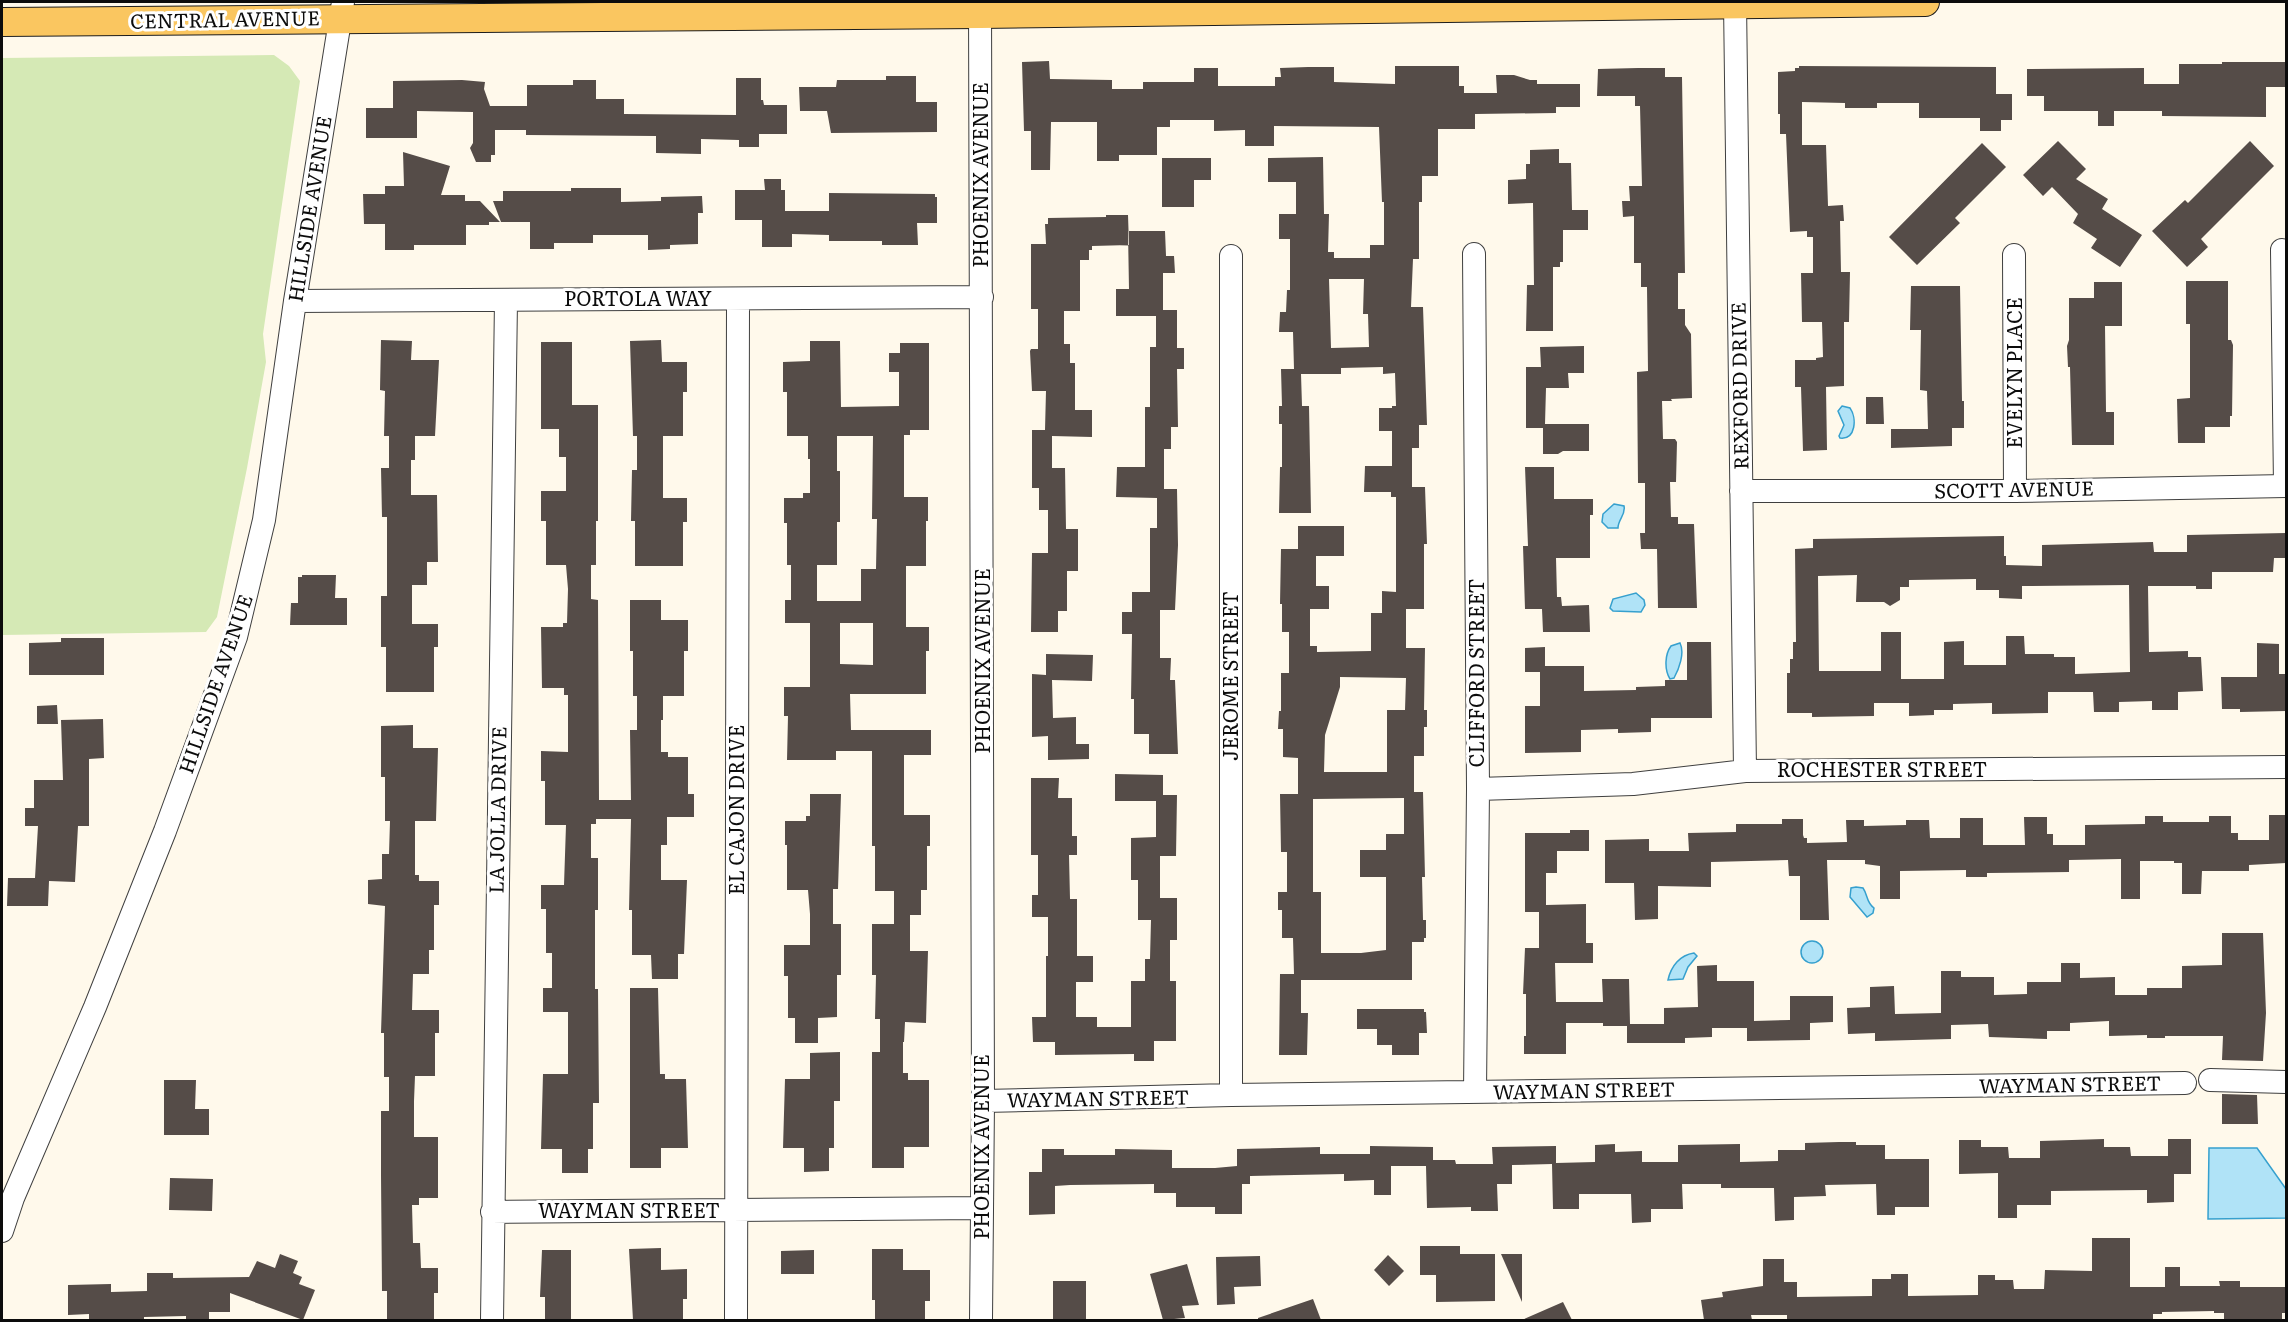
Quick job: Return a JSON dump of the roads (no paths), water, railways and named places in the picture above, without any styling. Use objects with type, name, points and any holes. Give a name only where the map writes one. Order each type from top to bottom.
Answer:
[{"type":"main road","name":"CENTRAL AVENUE","points":[[2,22],[343,10],[1925,2]]},
{"type":"street","name":"REXFORD DRIVE","points":[[1736,3],[1745,771]]},
{"type":"street","name":"PHOENIX AVENUE","points":[[980,8],[983,1101],[981,1320]]},
{"type":"street","name":"HILLSIDE AVENUE","points":[[2,1231],[13,1198],[95,1006],[165,831],[236,637],[264,520],[295,301],[343,10]]},
{"type":"street","points":[[2282,250],[2286,486]]},
{"type":"street","name":"CLIFFORD STREET","points":[[1474,254],[1478,789],[1475,1092]]},
{"type":"street","name":"EVELYN PLACE","points":[[2014,255],[2015,491]]},
{"type":"street","name":"JEROME STREET","points":[[1231,256],[1231,1095]]},
{"type":"street","name":"PORTOLA WAY","points":[[295,301],[982,297]]},
{"type":"street","name":"EL CAJON DRIVE","points":[[736,1320],[738,298]]},
{"type":"street","name":"LA JOLLA DRIVE","points":[[492,1320],[506,300]]},
{"type":"street","name":"SCOTT AVENUE","points":[[1741,491],[2015,491],[2286,486]]},
{"type":"street","name":"ROCHESTER STREET","points":[[1478,789],[1633,784],[1745,771],[2286,767]]},
{"type":"street","points":[[2210,1080],[2286,1082]]},
{"type":"street","name":"WAYMAN STREET","points":[[983,1101],[1231,1095],[2186,1083]]},
{"type":"street","name":"WAYMAN STREET","points":[[492,1212],[982,1208]]},
{"type":"water","points":[[1842,406],[1850,408],[1854,417],[1854,428],[1845,438],[1839,436],[1844,425],[1838,411]]},
{"type":"water","points":[[1614,504],[1624,506],[1624,512],[1618,528],[1608,528],[1602,522],[1603,514]]},
{"type":"water","points":[[1636,593],[1644,600],[1645,605],[1641,612],[1613,611],[1610,608],[1613,599]]},
{"type":"water","points":[[1680,643],[1681,661],[1674,678],[1670,679],[1666,666],[1667,653],[1671,646]]},
{"type":"water","points":[[1851,888],[1863,888],[1874,908],[1873,913],[1867,917],[1850,897]]},
{"type":"water","points":[[1812,941],[1820,944],[1823,952],[1820,960],[1812,963],[1804,960],[1801,952],[1804,944]]},
{"type":"water","points":[[1694,953],[1697,956],[1688,967],[1683,979],[1668,980],[1677,962],[1684,956]]},
{"type":"water","points":[[2209,1148],[2257,1148],[2286,1189],[2286,1218],[2208,1219]]}]
